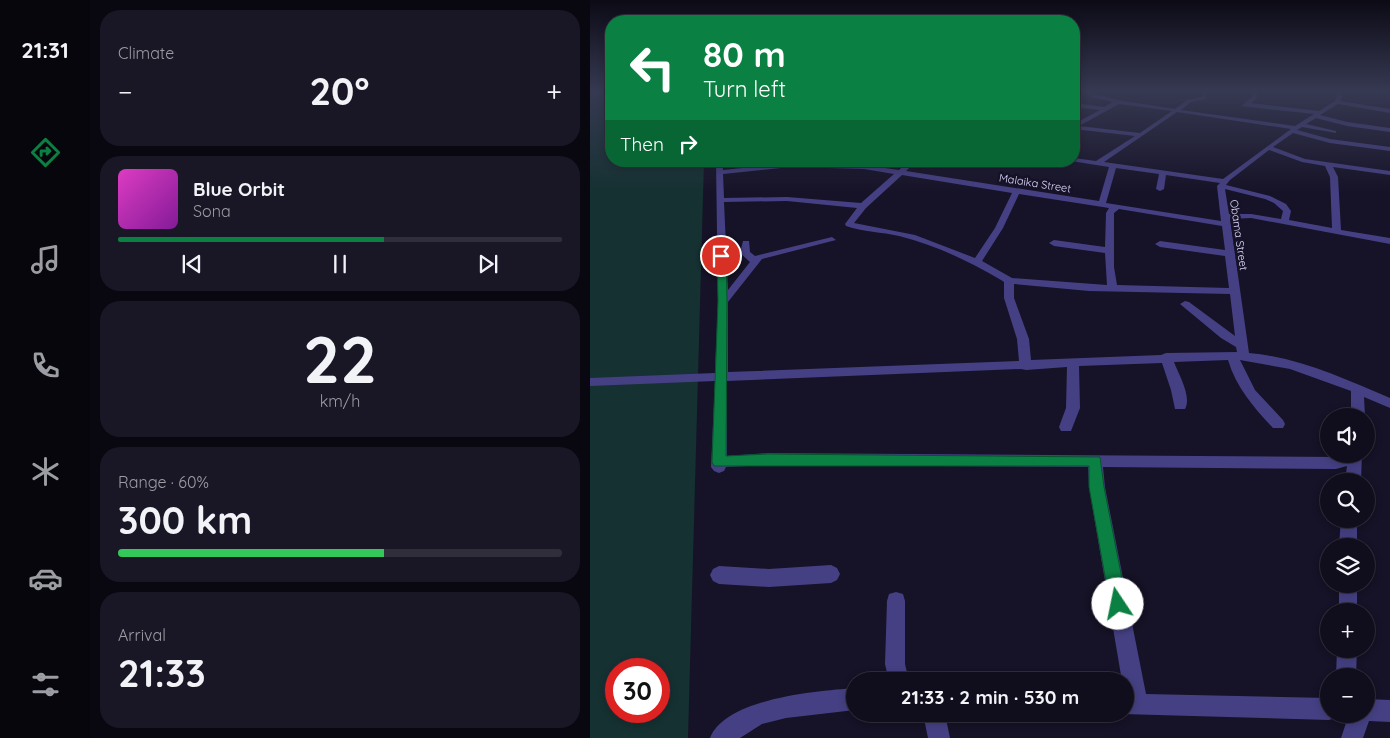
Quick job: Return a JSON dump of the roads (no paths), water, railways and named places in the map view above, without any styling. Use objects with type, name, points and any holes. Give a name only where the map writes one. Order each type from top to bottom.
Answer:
[{"type":"street","points":[[1098,164],[1156,124]]},
{"type":"street","points":[[1275,124],[1334,132]]},
{"type":"street","points":[[1222,184],[1303,124]]},
{"type":"street","points":[[1327,130],[1330,124]]},
{"type":"street","points":[[1358,124],[1390,130]]},
{"type":"street","points":[[1080,127],[1140,135]]},
{"type":"street","points":[[1297,128],[1330,141],[1390,149]]},
{"type":"street","points":[[1269,148],[1304,161],[1390,173]]},
{"type":"street","points":[[1080,161],[1163,172],[1222,184],[1256,194],[1285,206],[1287,211],[1284,222]]},
{"type":"street","points":[[1328,164],[1334,177],[1337,232]]},
{"type":"street","points":[[1112,287],[1109,207],[1113,166]]},
{"type":"street","points":[[720,167],[723,301],[719,464],[768,459],[1320,462]]},
{"type":"street","name":"Malaika Street","points":[[720,172],[761,167]]},
{"type":"street","name":"Malaika Street","points":[[879,167],[1109,207],[1225,217],[1237,215],[1390,241]]},
{"type":"street","points":[[906,167],[863,206],[849,224],[902,234],[930,242],[977,262],[1009,281],[1236,291]]},
{"type":"street","points":[[1160,189],[1163,172]]},
{"type":"street","name":"Obama Street","points":[[1222,184],[1236,291],[1239,378],[1246,389],[1278,424]]},
{"type":"street","points":[[977,262],[999,228],[1016,192]]},
{"type":"street","points":[[720,200],[778,199],[863,206]]},
{"type":"street","points":[[1253,202],[1285,206]]},
{"type":"street","points":[[723,301],[735,289],[755,260],[764,254],[799,249],[832,240]]},
{"type":"street","points":[[1160,244],[1174,242],[1230,254]]},
{"type":"street","points":[[746,243],[744,253],[755,260]]},
{"type":"street","points":[[1054,243],[1110,251]]},
{"type":"street","points":[[1009,281],[1010,298],[1023,339],[1026,366]]},
{"type":"street","points":[[1185,304],[1225,336],[1239,352]]},
{"type":"street","points":[[590,382],[721,378],[868,370],[1026,366],[1239,352],[1309,371],[1390,403]]},
{"type":"street","points":[[1166,357],[1178,390],[1180,406]]},
{"type":"street","points":[[1066,427],[1073,408],[1073,363]]},
{"type":"street","points":[[1357,389],[1358,408]]},
{"type":"street","points":[[1095,461],[1097,487],[1126,672]]},
{"type":"street","points":[[719,575],[769,578],[831,574]]},
{"type":"street","points":[[896,601],[895,664],[897,672]]},
{"type":"street","points":[[721,738],[747,720],[778,709],[803,704],[846,700]]},
{"type":"street","points":[[1134,704],[1320,709]]},
{"type":"street","points":[[1375,710],[1390,710]]},
{"type":"street","points":[[936,722],[940,738]]},
{"type":"street","points":[[1352,738],[1357,723]]}]
